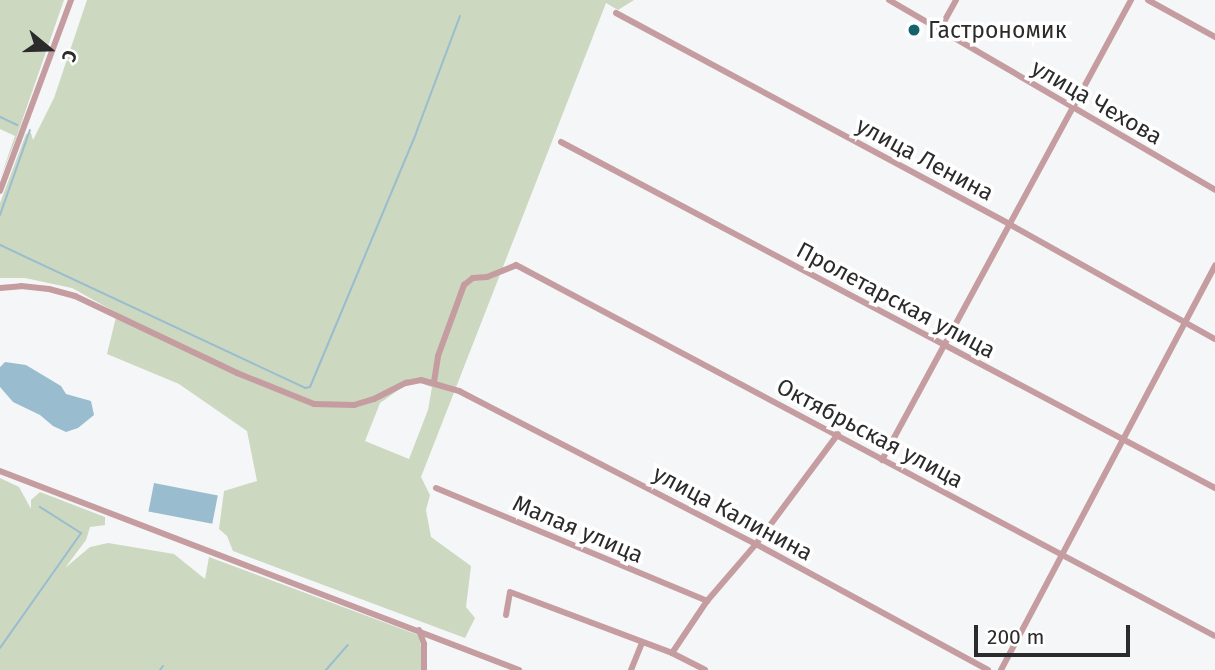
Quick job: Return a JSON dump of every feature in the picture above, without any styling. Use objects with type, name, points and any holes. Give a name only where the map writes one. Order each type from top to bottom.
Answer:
[{"type":"street","points":[[0,191],[71,0]]},
{"type":"street","name":"улица Чехова","points":[[890,0],[1072,109],[1215,190]]},
{"type":"street","points":[[940,29],[956,0]]},
{"type":"street","points":[[882,460],[1131,0]]},
{"type":"street","points":[[1148,0],[1215,37]]},
{"type":"street","name":"улица Ленина","points":[[616,13],[1009,224],[1215,340]]},
{"type":"street","name":"Пролетарская улица","points":[[561,142],[1215,488]]},
{"type":"street","name":"Октябрьская улица","points":[[434,382],[438,356],[464,285],[473,278],[500,273],[508,266],[516,265],[553,282],[1215,636]]},
{"type":"street","points":[[1001,670],[1125,441],[1182,323],[1215,265]]},
{"type":"street","points":[[0,288],[21,286],[58,290],[237,373],[314,404],[354,405],[374,400],[406,383],[421,380],[434,382]]},
{"type":"street","name":"улица Калинина","points":[[434,382],[459,391],[755,544],[988,670]]},
{"type":"street","points":[[672,653],[707,601],[755,544],[838,434]]},
{"type":"street","points":[[0,471],[519,670]]},
{"type":"street","name":"Малая улица","points":[[436,488],[707,601]]},
{"type":"street","points":[[506,615],[510,592],[535,599],[672,653],[705,670]]},
{"type":"street","points":[[419,630],[424,644],[424,670]]},
{"type":"street","points":[[631,670],[642,643]]},
{"type":"green space","points":[[0,0],[64,0],[0,179],[15,136],[0,129]]},
{"type":"green space","points":[[87,0],[634,0],[618,10],[606,3],[421,477],[430,495],[426,510],[431,537],[471,566],[466,607],[475,618],[465,638],[233,551],[227,536],[219,529],[224,491],[257,481],[247,431],[179,384],[107,354],[117,313],[72,288],[25,278],[0,278],[0,203],[26,134],[31,133],[33,140],[54,98]],"holes":[[[420,383],[432,387],[428,410],[409,459],[365,441],[380,403],[404,386]]]},
{"type":"green space","points":[[0,478],[19,487],[31,509],[31,500],[40,492],[105,517],[105,525],[90,527],[86,540],[65,568],[90,547],[108,543],[174,554],[205,579],[209,557],[418,635],[423,653],[421,670],[0,670]]},
{"type":"water","points":[[5,362],[26,365],[61,386],[66,394],[91,401],[94,415],[78,428],[66,432],[53,426],[40,415],[13,402],[0,387],[0,367]]},
{"type":"water","points":[[154,483],[218,495],[212,524],[148,511]]},
{"type":"waterway","points":[[0,245],[305,388],[310,387],[416,133],[460,16]]},
{"type":"waterway","points":[[0,117],[17,125]]},
{"type":"waterway","points":[[0,215],[30,130]]},
{"type":"waterway","points":[[0,648],[81,533],[40,507]]},
{"type":"waterway","points":[[326,670],[348,645]]},
{"type":"waterway","points":[[160,670],[163,666]]},
{"type":"place","name":"Гастрономик","points":[[914,30]]}]
